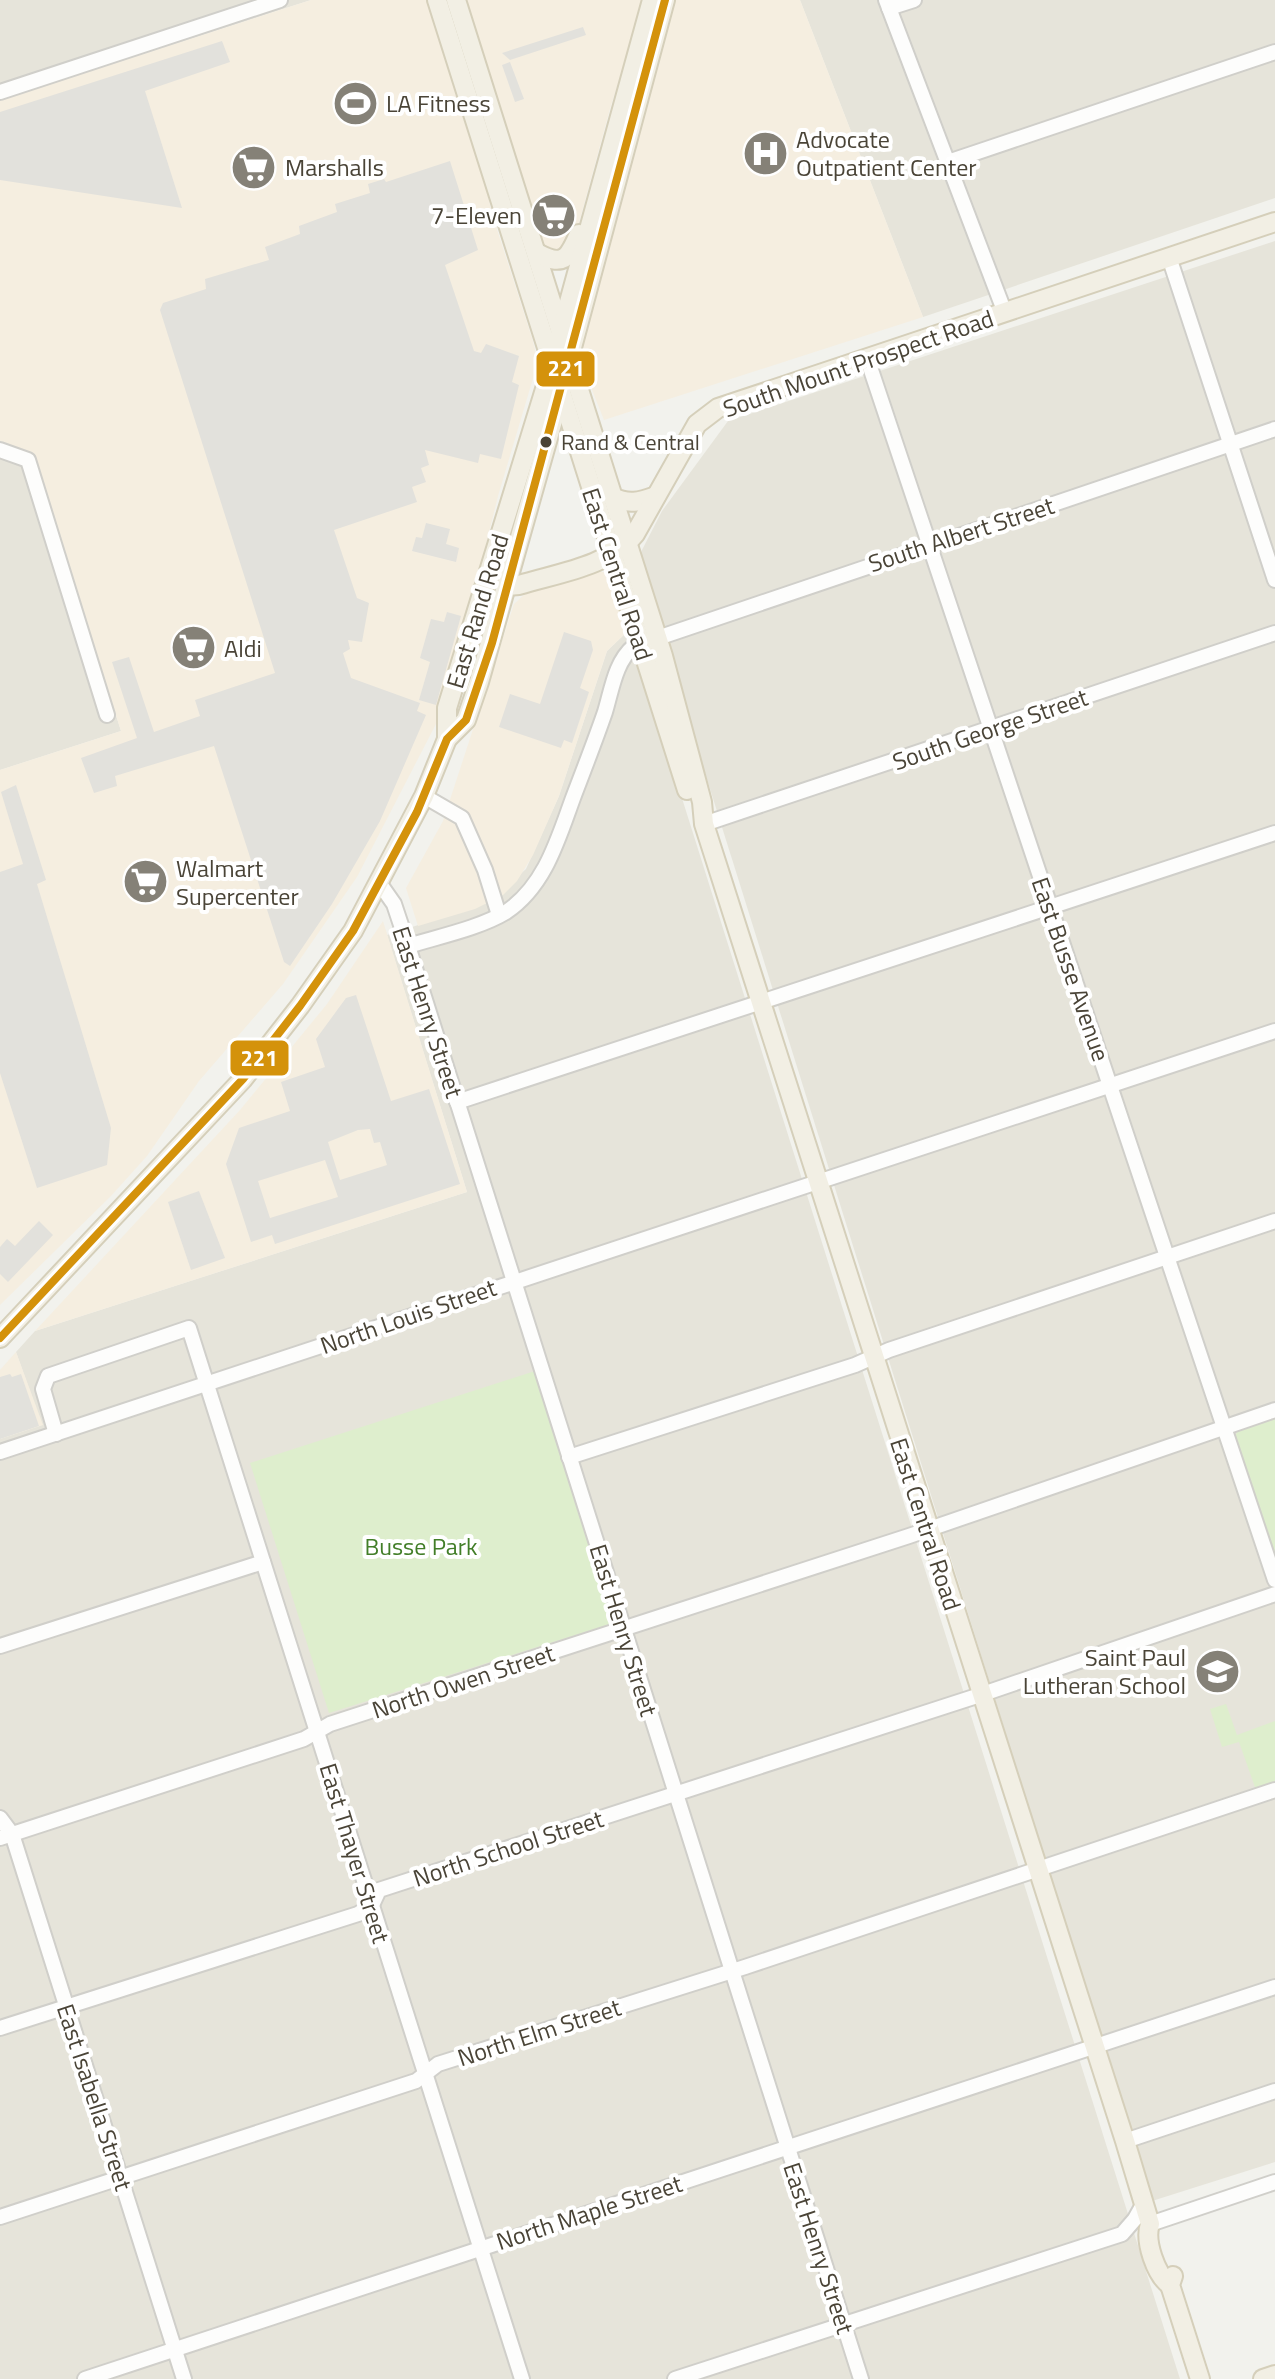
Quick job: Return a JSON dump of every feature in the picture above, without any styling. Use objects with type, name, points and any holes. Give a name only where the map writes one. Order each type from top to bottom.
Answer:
[{"type":"main road","name":"East Central Road","points":[[437,0],[612,497],[627,543],[648,639]]},
{"type":"main road","name":"East Central Road","points":[[456,0],[537,253],[561,354]]},
{"type":"main road","points":[[561,354],[603,176],[652,0]]},
{"type":"main road","points":[[561,354],[665,0]]},
{"type":"main road","points":[[537,253],[554,261],[568,255],[603,176]]},
{"type":"main road","name":"South Mount Prospect Road","points":[[507,586],[519,585],[611,555],[627,543],[685,444],[705,416],[718,408],[1275,222]]},
{"type":"main road","name":"East Rand Road","points":[[447,739],[466,720],[492,643],[560,393],[561,354]]},
{"type":"main road","name":"East Rand Road","points":[[0,1338],[243,1079],[353,931],[380,884],[424,796],[447,739],[447,708],[561,354]]},
{"type":"main road","name":"East Central Road","points":[[560,393],[611,555],[648,639],[702,802],[704,824],[1125,2141],[1150,2233],[1157,2227],[1163,2243],[1173,2275],[1170,2285],[1200,2379]]},
{"type":"main road","points":[[612,497],[628,503],[656,496]]},
{"type":"main road","points":[[1263,2379],[1275,2375]]},
{"type":"street","points":[[0,92],[280,0]]},
{"type":"street","points":[[914,0],[887,4],[1005,313]]},
{"type":"street","points":[[948,162],[1275,52]]},
{"type":"street","points":[[1169,257],[1275,580]]},
{"type":"street","name":"East Busse Avenue","points":[[867,358],[1275,1580]]},
{"type":"street","name":"South Albert Street","points":[[648,639],[1275,429]]},
{"type":"street","points":[[0,450],[28,460],[107,715]]},
{"type":"street","name":"South George Street","points":[[704,824],[1275,633]]},
{"type":"street","points":[[408,946],[499,915],[529,891],[552,854],[619,664],[625,653],[648,639]]},
{"type":"street","points":[[424,796],[462,818],[485,870],[499,915]]},
{"type":"street","points":[[457,1102],[1275,833]]},
{"type":"street","name":"East Henry Street","points":[[380,884],[394,904],[408,946],[861,2379]]},
{"type":"street","name":"North Louis Street","points":[[0,1452],[1275,1031]]},
{"type":"street","points":[[569,1457],[840,1370],[1275,1221]]},
{"type":"street","name":"East Thayer Street","points":[[56,1434],[44,1393],[44,1381],[48,1376],[189,1328],[522,2379]]},
{"type":"street","name":"North Owen Street","points":[[6,1836],[304,1739],[330,1724],[928,1529],[1275,1410]]},
{"type":"street","points":[[0,1646],[263,1562]]},
{"type":"street","name":"North School Street","points":[[0,2028],[358,1914],[372,1905],[379,1890],[980,1695],[1275,1594]]},
{"type":"street","name":"North Elm Street","points":[[0,2217],[425,2076],[438,2064],[1275,1790]]},
{"type":"street","name":"East Isabella Street","points":[[0,1818],[66,2007],[184,2379]]},
{"type":"street","name":"North Maple Street","points":[[85,2379],[1275,1987]]},
{"type":"street","points":[[1125,2141],[1275,2091]]},
{"type":"street","points":[[675,2379],[1122,2234],[1150,2233],[1275,2182]]},
{"type":"street","points":[[1122,2234],[1144,2203]]},
{"type":"shaded area","points":[[0,0],[311,0],[0,100]]},
{"type":"shaded area","points":[[311,0],[429,0],[471,143],[478,151],[492,214],[532,338],[535,349],[534,375],[437,722],[357,877],[283,984],[199,1081],[147,1156],[111,1196],[0,1305],[0,770],[121,731],[33,454],[0,441],[0,100]]},
{"type":"shaded area","points":[[467,0],[644,0],[576,234],[563,252],[544,248],[539,240]]},
{"type":"shaded area","points":[[671,0],[800,0],[923,317],[604,420],[579,357]]},
{"type":"shaded area","points":[[800,0],[1275,0],[1275,198],[923,317]]},
{"type":"shaded area","points":[[583,27],[586,35],[510,60],[502,53]]},
{"type":"shaded area","points":[[222,41],[230,62],[145,91],[182,208],[0,180],[0,112]]},
{"type":"shaded area","points":[[510,62],[524,99],[515,102],[502,65]]},
{"type":"shaded area","points":[[450,161],[478,250],[445,265],[474,351],[481,353],[486,344],[519,356],[512,382],[519,385],[501,459],[480,454],[478,463],[425,450],[429,465],[421,468],[426,482],[412,487],[417,502],[334,530],[357,598],[369,603],[362,642],[348,640],[350,649],[343,653],[351,678],[420,703],[417,711],[426,715],[380,821],[332,904],[290,966],[284,962],[214,746],[115,776],[117,786],[94,793],[81,758],[137,738],[112,662],[129,657],[154,732],[200,716],[195,700],[275,673],[160,310],[163,303],[206,289],[205,279],[269,260],[265,247],[300,234],[299,226],[337,212],[335,204],[370,193],[368,184],[384,179],[386,182]]},
{"type":"shaded area","points":[[1275,241],[1275,2162],[1152,2201],[639,562],[662,511],[728,421]]},
{"type":"shaded area","points":[[0,441],[33,454],[121,731],[0,770]]},
{"type":"shaded area","points":[[426,523],[450,529],[446,544],[459,548],[456,562],[412,551],[416,537],[422,538]]},
{"type":"shaded area","points":[[598,571],[611,574],[629,630],[607,651],[559,796],[533,855],[517,881],[503,895],[475,909],[418,926],[406,888],[443,821],[514,604],[525,594]]},
{"type":"shaded area","points":[[447,612],[461,616],[436,705],[419,700],[430,662],[420,658],[431,619],[444,622]]},
{"type":"shaded area","points":[[629,630],[1180,2379],[0,2379],[0,1439],[42,1425],[16,1352],[35,1331],[467,1192],[387,935],[490,902],[526,869],[559,796],[607,651]]},
{"type":"shaded area","points":[[564,632],[591,641],[593,650],[580,688],[589,692],[572,743],[564,740],[561,748],[499,727],[510,694],[540,704]]},
{"type":"shaded area","points":[[16,785],[46,880],[37,884],[111,1128],[107,1165],[37,1188],[0,1073],[0,872],[23,864],[1,792]]},
{"type":"shaded area","points":[[383,921],[467,1192],[35,1331],[240,1110],[327,1004]]},
{"type":"shaded area","points":[[356,995],[391,1101],[429,1089],[460,1184],[275,1244],[272,1235],[251,1242],[226,1164],[239,1128],[290,1111],[281,1082],[325,1067],[316,1039],[346,998]],"holes":[[[370,1129],[374,1143],[380,1142],[387,1165],[340,1180],[328,1142],[358,1130]],[[325,1160],[338,1197],[270,1218],[258,1181]]]},
{"type":"shaded area","points":[[199,1191],[225,1258],[191,1270],[168,1202]]},
{"type":"shaded area","points":[[39,1221],[53,1235],[8,1282],[0,1274],[0,1247],[7,1239],[15,1246]]},
{"type":"shaded area","points":[[16,1352],[43,1425],[0,1439],[0,1370]]},
{"type":"shaded area","points":[[10,1374],[12,1377],[21,1374],[39,1426],[0,1439],[0,1377]]},
{"type":"green space","name":"Busse Park","points":[[535,1371],[612,1618],[610,1624],[329,1713],[250,1463]]},
{"type":"green space","points":[[1275,1417],[1275,1555],[1235,1436],[1239,1429]]},
{"type":"green space","points":[[1226,1704],[1237,1735],[1275,1721],[1275,1783],[1256,1790],[1239,1742],[1222,1747],[1210,1709]]},
{"type":"transit line","name":"221","points":[[0,1338],[243,1079],[300,1006],[353,931],[417,812],[447,739],[466,720],[492,643],[665,0]]},
{"type":"place","name":"LA Fitness","points":[[355,103]]},
{"type":"place","name":"Advocate Outpatient Center","points":[[765,153]]},
{"type":"place","name":"Marshalls","points":[[254,167]]},
{"type":"place","name":"7-Eleven","points":[[553,215]]},
{"type":"place","name":"Rand & Central","points":[[546,442]]},
{"type":"place","name":"Aldi","points":[[193,648]]},
{"type":"place","name":"Walmart Supercenter","points":[[145,882]]},
{"type":"place","name":"Saint Paul Lutheran School","points":[[1217,1671]]}]
